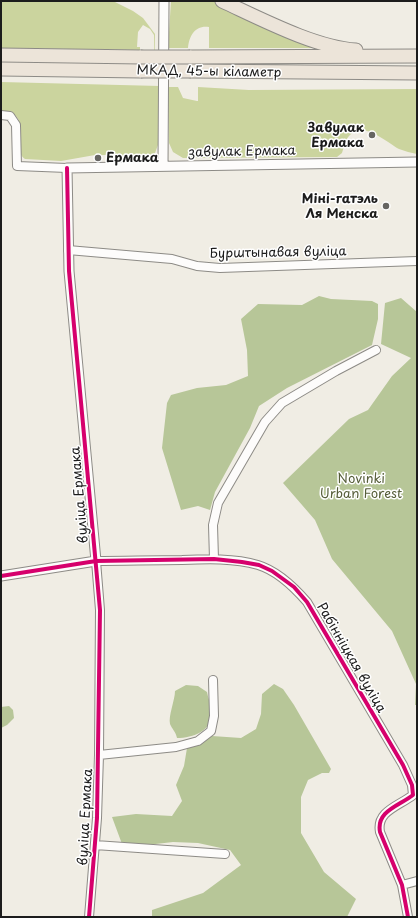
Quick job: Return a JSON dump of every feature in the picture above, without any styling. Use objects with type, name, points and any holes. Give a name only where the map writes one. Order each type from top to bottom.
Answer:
[{"type":"highway","points":[[222,1],[312,40],[333,46],[351,50],[389,50],[417,56]]},
{"type":"highway","name":"МКАД, 45-ы кіламетр","points":[[1,55],[141,57],[417,56]]},
{"type":"highway","name":"МКАД, 45-ы кіламетр","points":[[1,69],[353,74],[417,73]]},
{"type":"highway","points":[[353,74],[378,81],[417,81]]},
{"type":"street","points":[[164,1],[164,166]]},
{"type":"street","points":[[1,115],[10,116],[16,125],[16,166],[66,168]]},
{"type":"street","name":"завулак Ермака","points":[[66,168],[417,162]]},
{"type":"street","name":"вуліца Ермака","points":[[66,168],[68,250],[100,610],[99,756],[95,845],[89,917]]},
{"type":"street","name":"Бурштынавая вуліца","points":[[68,250],[165,258],[197,266],[220,268],[417,261]]},
{"type":"street","points":[[214,559],[213,525],[218,503],[265,422],[282,403],[336,371],[376,350]]},
{"type":"street","name":"Рабінніцкая вуліца","points":[[96,561],[214,559],[242,562],[259,565],[283,579],[301,595],[307,602],[403,765],[412,785],[413,795],[383,814],[378,825],[402,885],[408,917]]},
{"type":"street","points":[[1,576],[96,561]]},
{"type":"street","points":[[99,756],[176,747],[198,741],[211,731],[214,716],[213,680]]},
{"type":"street","points":[[95,845],[225,854]]},
{"type":"street","points":[[402,885],[417,881]]},
{"type":"green space","points":[[1,1],[113,1],[133,11],[143,18],[155,34],[155,82],[154,35],[150,29],[143,25],[138,32],[137,47],[140,47],[140,50],[1,48]]},
{"type":"green space","points":[[171,1],[218,1],[320,48],[209,48],[209,27],[204,27],[194,32],[191,36],[188,48],[168,48]]},
{"type":"green space","points":[[1,82],[160,86],[158,145],[155,153],[148,159],[137,161],[117,155],[95,155],[61,161],[25,159],[21,154],[19,147],[20,124],[17,118],[11,113],[1,111]]},
{"type":"green space","points":[[168,87],[178,87],[183,98],[197,101],[198,87],[249,90],[417,89],[417,154],[399,149],[368,131],[361,130],[349,136],[342,153],[337,157],[183,158],[173,152],[169,143]]},
{"type":"green space","points":[[319,296],[331,299],[372,301],[378,304],[378,319],[372,345],[287,388],[259,406],[250,428],[215,492],[210,510],[198,506],[181,510],[162,448],[167,403],[171,395],[197,388],[226,385],[248,376],[247,350],[241,319],[258,304],[302,305]]},
{"type":"green space","name":"Novinki Urban Forest","points":[[401,298],[417,312],[417,705],[415,705],[416,684],[392,631],[332,559],[315,520],[283,483],[349,419],[368,410],[392,376],[411,358],[381,344],[385,303]]},
{"type":"green space","points":[[274,684],[283,689],[294,705],[331,769],[329,773],[322,773],[308,780],[301,797],[301,833],[324,872],[356,899],[347,917],[152,917],[152,910],[203,893],[241,865],[230,850],[198,843],[173,842],[147,845],[122,844],[112,817],[136,814],[172,816],[182,801],[176,785],[184,766],[187,748],[212,736],[241,738],[256,729],[261,714],[262,694]]},
{"type":"green space","points":[[186,685],[198,686],[207,692],[212,711],[211,718],[209,724],[201,732],[189,737],[177,738],[170,724],[170,717],[175,691]]},
{"type":"green space","points":[[9,706],[13,710],[14,718],[7,725],[1,728],[1,707]]},
{"type":"cycle path","points":[[67,168],[69,271],[100,610],[97,818],[89,917]]},
{"type":"cycle path","points":[[1,576],[96,561],[214,559],[259,565],[272,571],[294,587],[307,602],[403,765],[412,785],[413,795],[385,814],[380,825],[380,832],[402,885],[408,917]]},
{"type":"place","name":"Завулак Ермака","points":[[372,135]]},
{"type":"place","name":"Ермака","points":[[98,158]]},
{"type":"place","name":"Міні-гатэль Ля Менска","points":[[386,206]]}]
